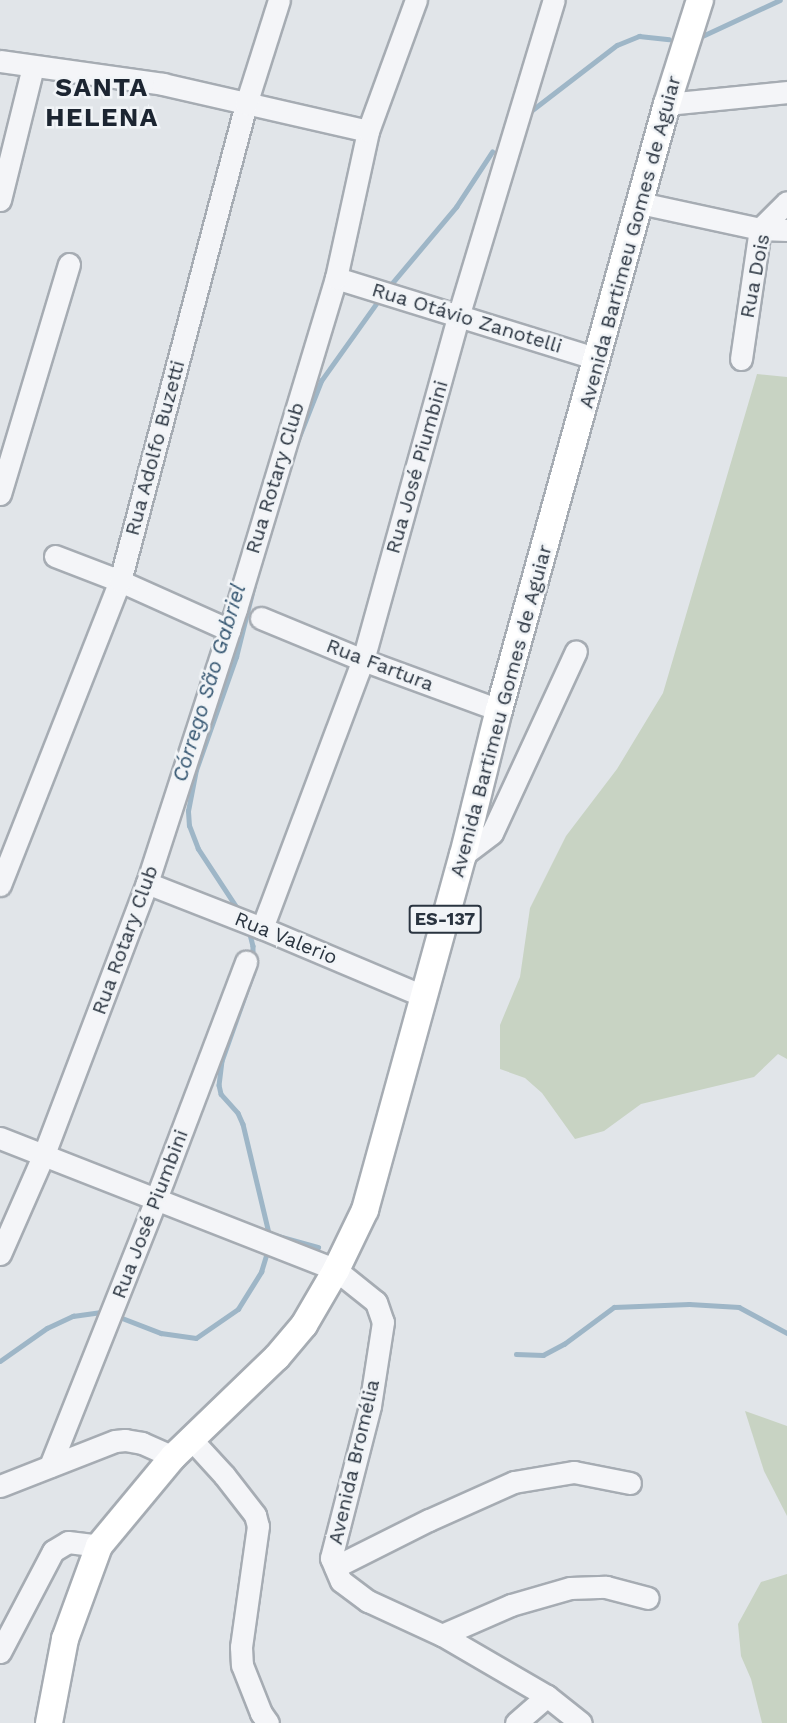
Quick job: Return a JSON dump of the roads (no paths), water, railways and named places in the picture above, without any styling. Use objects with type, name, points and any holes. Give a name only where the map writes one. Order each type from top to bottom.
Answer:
[{"type":"main road","name":"Avenida Bartimeu Gomes de Aguiar","points":[[49,1723],[65,1639],[99,1546],[173,1457],[277,1358],[304,1325],[336,1270],[365,1210],[400,1092],[423,996],[463,855],[499,710],[667,105],[694,16]]},
{"type":"street","name":"Rua Adolfo Buzetti","points":[[0,885],[120,581],[246,104],[279,0]]},
{"type":"street","name":"Rua Rotary Club","points":[[0,1254],[44,1154],[147,883],[229,630],[336,278],[368,131],[416,0]]},
{"type":"street","name":"Rua José Piumbini","points":[[253,924],[363,660],[458,317],[554,0]]},
{"type":"street","points":[[0,60],[33,67],[163,84],[368,131]]},
{"type":"street","points":[[0,200],[5,166],[33,67]]},
{"type":"street","points":[[667,105],[787,92]]},
{"type":"street","name":"Rua Dois","points":[[741,359],[760,229],[787,202]]},
{"type":"street","points":[[640,203],[760,229],[787,231]]},
{"type":"street","points":[[0,494],[69,264]]},
{"type":"street","name":"Rua Otávio Zanotelli","points":[[336,278],[598,359]]},
{"type":"street","points":[[0,429],[10,456]]},
{"type":"street","points":[[55,556],[120,581],[229,630]]},
{"type":"street","name":"Rua Fartura","points":[[261,618],[363,660],[499,710]]},
{"type":"street","points":[[463,855],[492,833],[576,651]]},
{"type":"street","name":"Rua Valerio","points":[[147,883],[253,924],[423,996]]},
{"type":"street","name":"Rua José Piumbini","points":[[50,1466],[113,1310],[246,962]]},
{"type":"street","name":"Avenida Bromélia","points":[[0,1138],[336,1270],[376,1302],[383,1322],[370,1406],[332,1547],[332,1558],[341,1581],[368,1601],[442,1635],[547,1696],[581,1723]]},
{"type":"street","points":[[192,1439],[255,1515],[258,1526],[241,1647],[242,1665],[261,1713],[268,1723]]},
{"type":"street","points":[[0,1486],[125,1440],[142,1443],[173,1457]]},
{"type":"street","points":[[335,1567],[429,1520],[514,1482],[574,1472],[630,1483]]},
{"type":"street","points":[[0,1652],[53,1551],[68,1542],[99,1546]]},
{"type":"street","points":[[442,1635],[511,1605],[570,1588],[606,1587],[648,1598]]},
{"type":"street","points":[[516,1723],[547,1696]]},
{"type":"waterway","name":"Córrego São Gabriel","points":[[698,38],[780,0]]},
{"type":"waterway","name":"Córrego São Gabriel","points":[[527,114],[617,45],[639,36],[669,39]]},
{"type":"waterway","name":"Córrego São Gabriel","points":[[388,288],[456,207],[492,152]]},
{"type":"waterway","name":"Córrego São Gabriel","points":[[297,442],[321,381],[381,297]]},
{"type":"waterway","name":"Córrego São Gabriel","points":[[238,910],[198,849],[189,826],[188,811],[196,770],[236,657],[254,585]]},
{"type":"waterway","name":"Córrego São Gabriel","points":[[249,930],[253,946],[253,974],[222,1061],[219,1085],[221,1094],[238,1113],[243,1124],[270,1237]]},
{"type":"waterway","points":[[271,1234],[318,1247]]},
{"type":"waterway","name":"Córrego São Gabriel","points":[[117,1316],[161,1333],[196,1338],[238,1309],[261,1272],[268,1249]]},
{"type":"waterway","points":[[516,1354],[543,1355],[564,1344],[614,1307],[689,1304],[739,1307],[787,1333]]},
{"type":"waterway","name":"Córrego São Gabriel","points":[[0,1361],[47,1328],[73,1316],[103,1312]]},
{"type":"district","name":"SANTA HELENA","points":[[102,103]]}]
